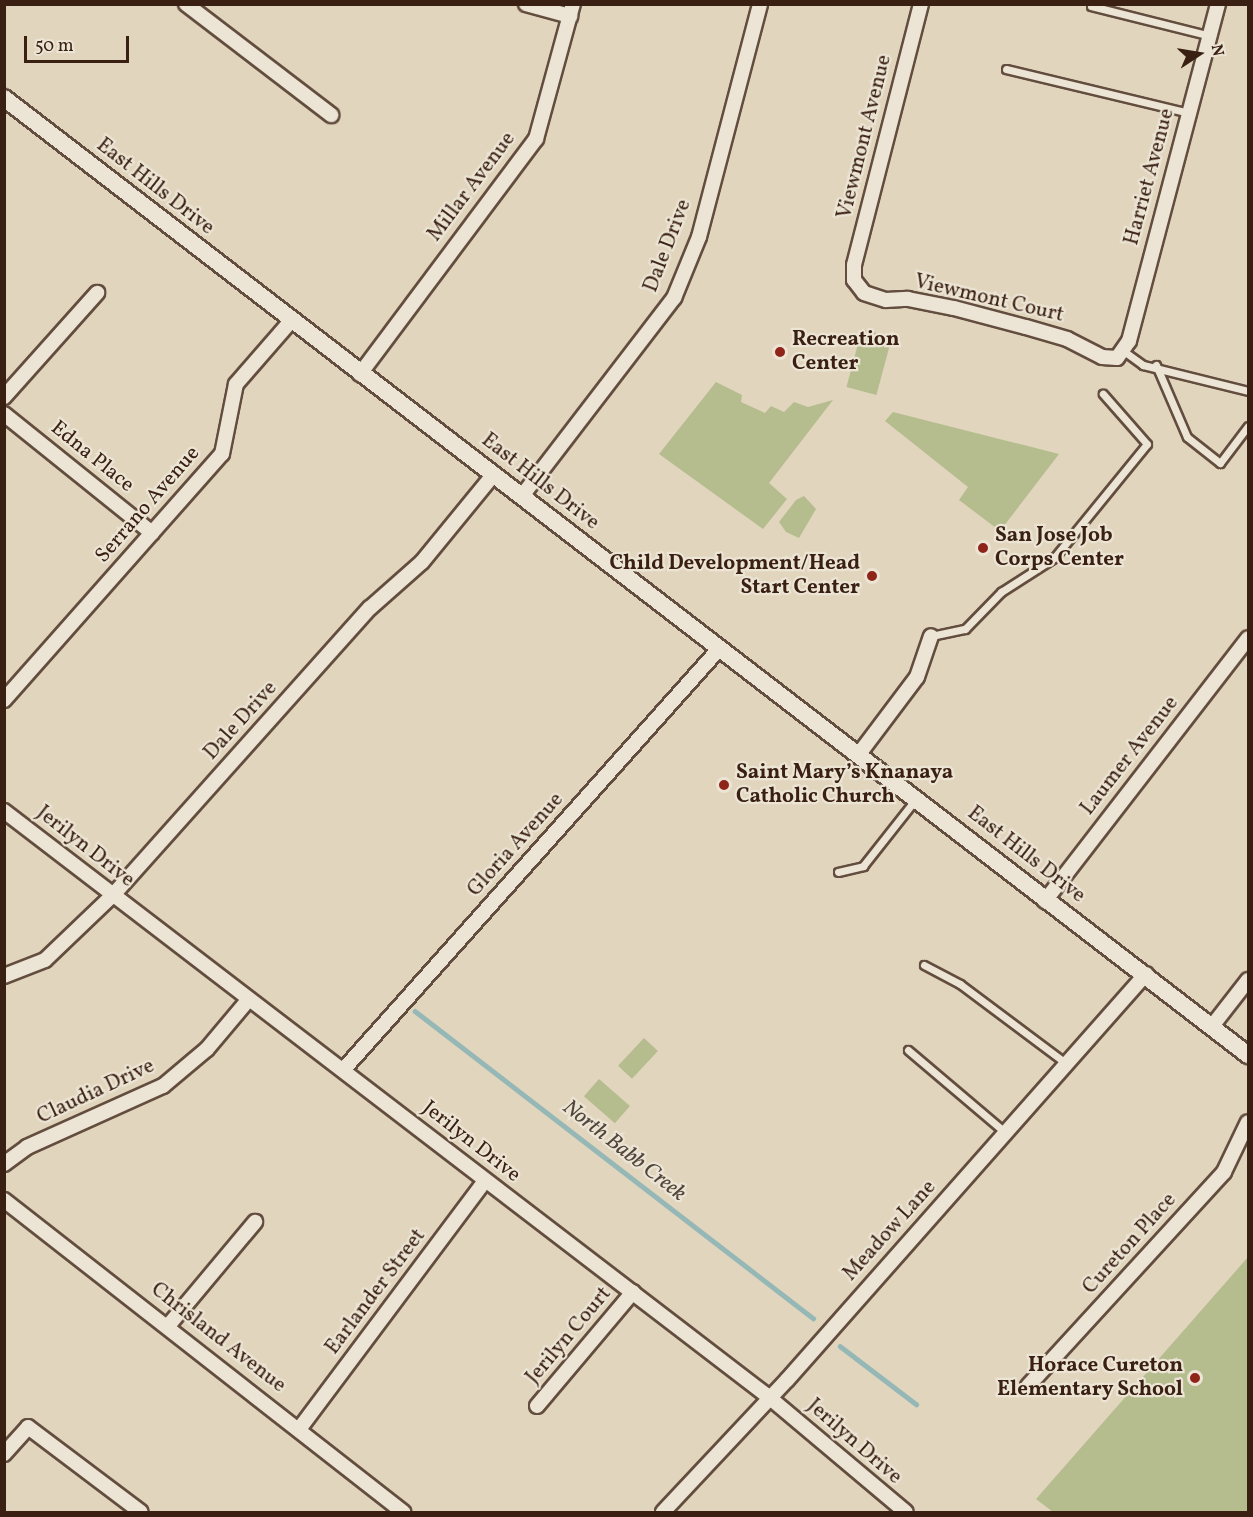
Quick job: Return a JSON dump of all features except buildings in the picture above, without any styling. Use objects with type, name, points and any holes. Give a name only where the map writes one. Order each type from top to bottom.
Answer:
[{"type":"street","points":[[186,4],[331,115]]},
{"type":"street","points":[[526,4],[572,10]]},
{"type":"street","name":"Dale Drive","points":[[522,496],[674,298],[699,237],[760,4]]},
{"type":"street","name":"Viewmont Avenue","points":[[854,280],[854,265],[921,4]]},
{"type":"street","name":"Harriet Avenue","points":[[1121,355],[1218,4]]},
{"type":"street","name":"Millar Avenue","points":[[360,374],[536,139],[572,10]]},
{"type":"street","name":"East Hills Drive","points":[[4,98],[360,374],[917,798],[1045,901],[1213,1025],[1248,1055]]},
{"type":"street","name":"Viewmont Court","points":[[854,280],[864,293],[886,300],[908,299],[974,314],[1067,339],[1102,357],[1121,355]]},
{"type":"street","points":[[4,397],[97,293]]},
{"type":"street","name":"Serrano Avenue","points":[[4,700],[222,454],[236,384],[291,321]]},
{"type":"street","name":"Edna Place","points":[[4,414],[152,533]]},
{"type":"street","name":"Dale Drive","points":[[4,976],[45,960],[113,895],[370,608],[422,562],[494,474]]},
{"type":"street","points":[[859,754],[917,677],[931,636]]},
{"type":"street","name":"Laumer Avenue","points":[[1045,901],[1248,638]]},
{"type":"street","name":"Gloria Avenue","points":[[344,1069],[719,649]]},
{"type":"street","name":"Jerilyn Drive","points":[[4,811],[344,1069],[486,1181],[770,1398],[889,1508],[906,1512]]},
{"type":"street","name":"Meadow Lane","points":[[663,1512],[770,1398],[1146,974]]},
{"type":"street","points":[[1213,1025],[1248,980]]},
{"type":"street","name":"Claudia Drive","points":[[4,1164],[27,1147],[163,1086],[207,1049],[249,999]]},
{"type":"street","name":"Cureton Place","points":[[1028,1386],[1224,1172],[1248,1122]]},
{"type":"street","name":"Earlander Street","points":[[300,1428],[486,1181]]},
{"type":"street","name":"Chrisland Avenue","points":[[4,1200],[300,1428],[403,1512]]},
{"type":"street","points":[[168,1326],[255,1222]]},
{"type":"street","name":"Jerilyn Court","points":[[537,1406],[633,1292]]},
{"type":"street","points":[[4,1454],[28,1427],[141,1512]]},
{"type":"lane","points":[[1091,6],[1210,36]]},
{"type":"lane","points":[[1006,69],[1189,113]]},
{"type":"lane","points":[[1121,355],[1143,365],[1156,365],[1248,391]]},
{"type":"lane","points":[[1156,365],[1183,428],[1192,443],[1220,463],[1248,426]]},
{"type":"lane","points":[[931,636],[965,629],[1001,592],[1054,558],[1147,444],[1103,394]]},
{"type":"lane","points":[[838,872],[863,866],[917,798]]},
{"type":"lane","points":[[924,964],[969,990],[1067,1064]]},
{"type":"lane","points":[[908,1050],[1006,1133]]},
{"type":"green space","points":[[862,329],[892,337],[876,395],[846,387]]},
{"type":"green space","points":[[716,382],[742,395],[741,402],[765,413],[771,406],[784,412],[794,402],[808,407],[833,400],[769,483],[787,499],[763,529],[659,454]]},
{"type":"green space","points":[[893,412],[1059,454],[1000,531],[959,500],[968,487],[885,421]]},
{"type":"green space","points":[[804,496],[816,509],[799,538],[786,532],[779,522],[796,500]]},
{"type":"green space","points":[[644,1038],[658,1051],[632,1079],[618,1066]]},
{"type":"green space","points":[[599,1079],[630,1106],[615,1123],[584,1096]]},
{"type":"green space","name":"Horace Cureton Elementary School","points":[[1248,1257],[1248,1512],[1053,1512],[1036,1499]]},
{"type":"waterway","name":"North Babb Creek","points":[[415,1011],[813,1318]]},
{"type":"waterway","name":"North Babb Creek","points":[[840,1346],[916,1404]]},
{"type":"place","name":"Recreation Center","points":[[780,352]]},
{"type":"place","name":"San Jose Job Corps Center","points":[[983,548]]},
{"type":"place","name":"Child Development/Head Start Center","points":[[872,576]]},
{"type":"place","name":"Saint Mary’s Knanaya Catholic Church","points":[[724,785]]},
{"type":"place","name":"Horace Cureton Elementary School","points":[[1195,1378]]}]
